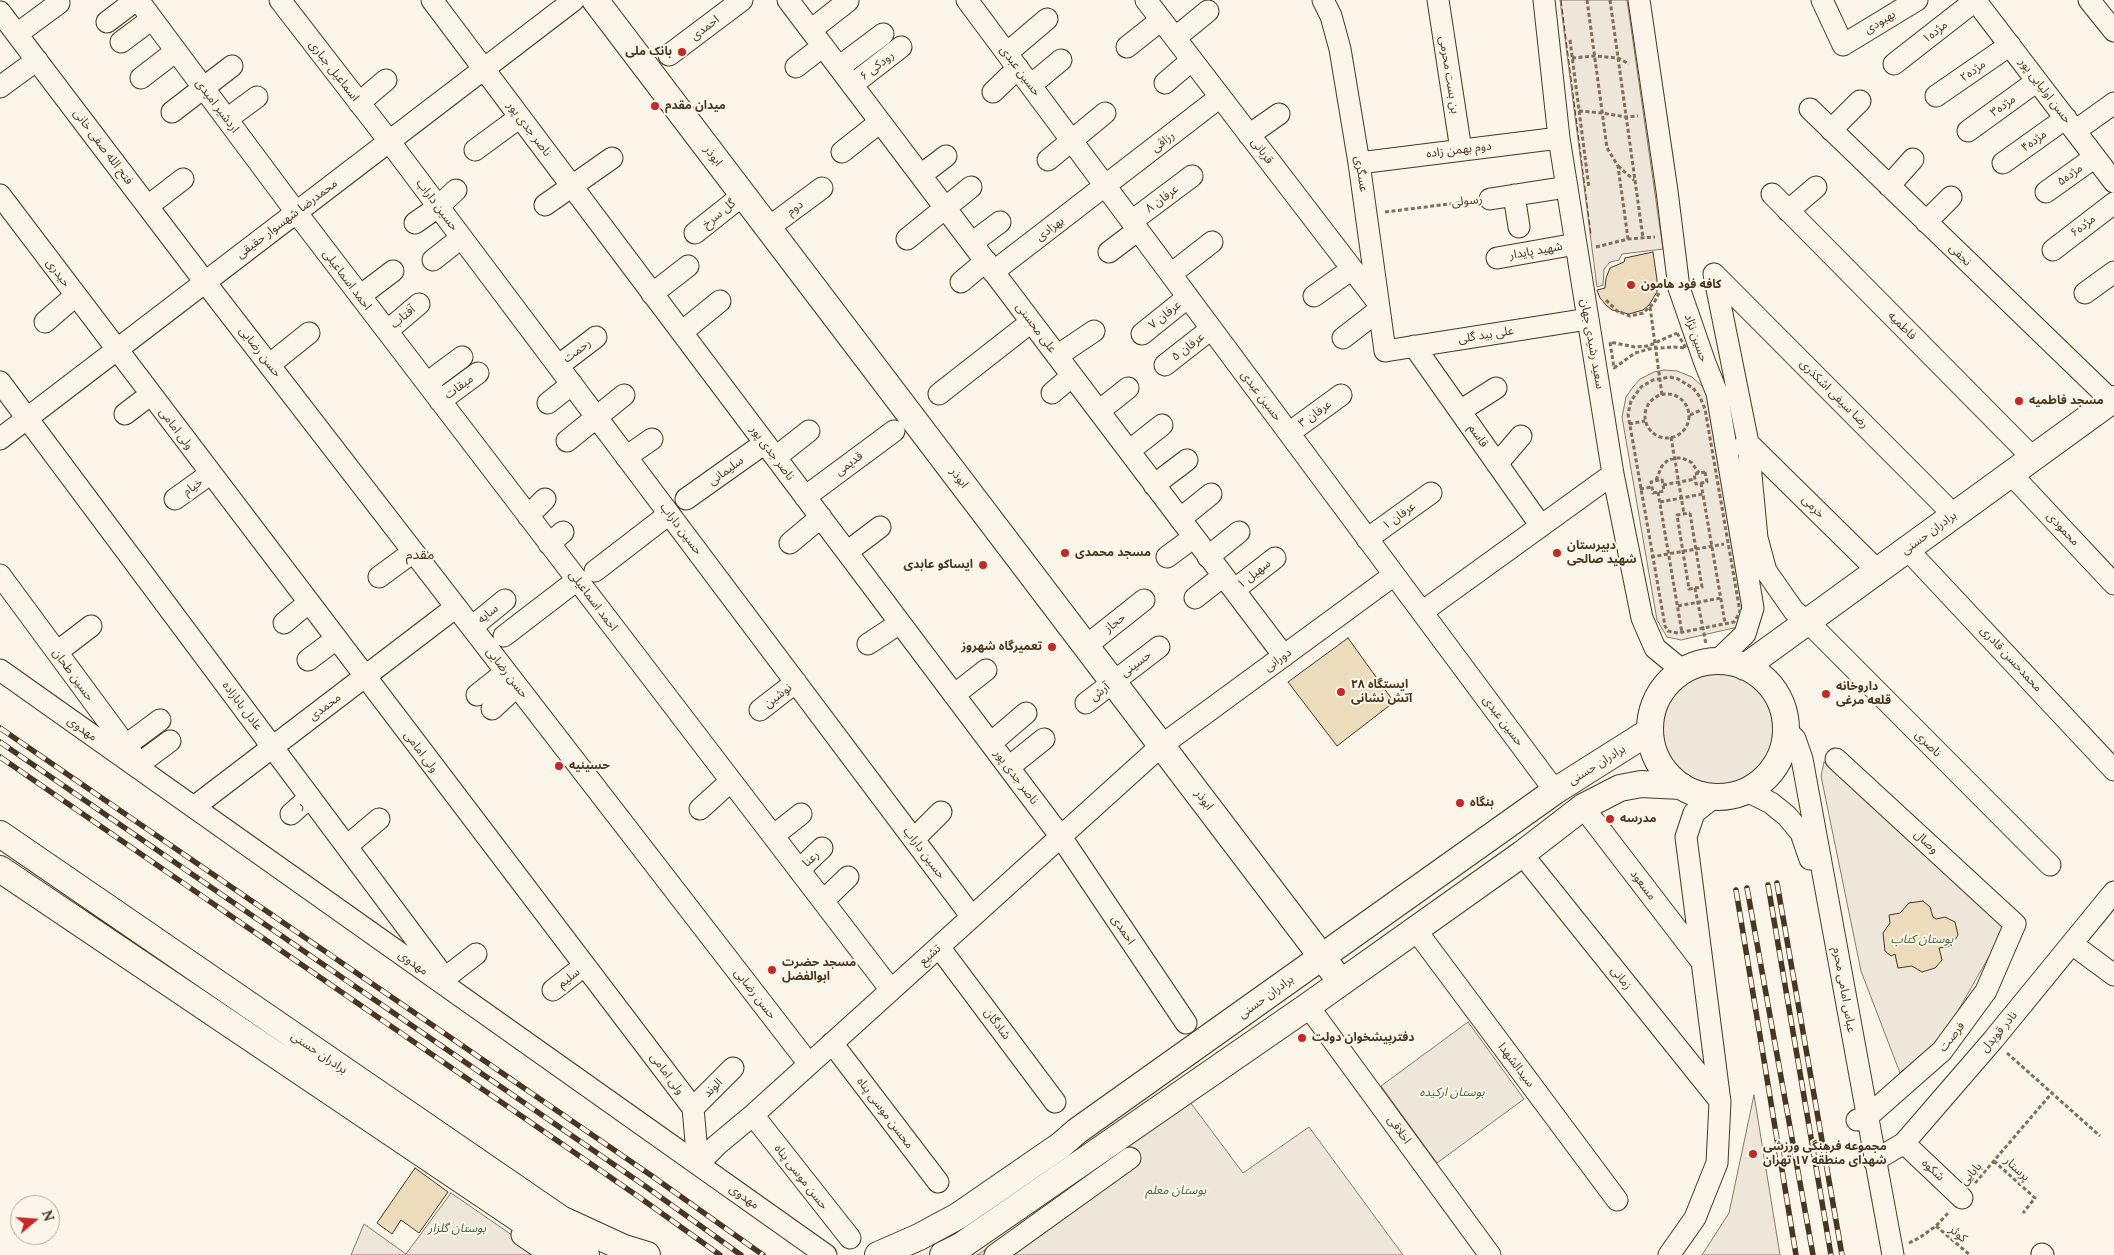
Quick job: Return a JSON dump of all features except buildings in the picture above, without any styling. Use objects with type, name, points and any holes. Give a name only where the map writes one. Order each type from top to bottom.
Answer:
[{"type":"main road","name":"ابوذر","points":[[594,0],[1341,982]]},
{"type":"main road","name":"برادران حسنی","points":[[1751,670],[1812,626],[1878,570],[1912,554],[1954,515],[2016,478],[2033,458],[2113,404]]},
{"type":"main road","points":[[1731,662],[1751,670],[1777,696],[1783,710],[1786,729],[1783,748],[1775,765],[1763,780],[1747,791],[1731,796],[1714,797],[1697,794],[1682,786],[1665,772],[1654,753],[1650,732],[1652,713],[1658,696],[1669,682],[1683,671],[1700,663],[1731,662]]},
{"type":"main road","name":"برادران حسنی","points":[[878,1255],[920,1237],[958,1216],[1061,1145],[1077,1131],[1555,791],[1650,732]]},
{"type":"main road","points":[[943,1255],[961,1246],[1308,1006],[1522,854],[1583,807],[1620,788],[1641,784],[1682,786]]},
{"type":"main road","name":"برادران حسنی","points":[[0,834],[553,1237],[624,1248],[647,1255]]},
{"type":"main road","name":"برادران حسنی","points":[[0,869],[553,1237],[586,1255]]},
{"type":"main road","points":[[1424,884],[1442,910]]},
{"type":"street","name":"اردشیر امیدی","points":[[137,0],[296,212]]},
{"type":"street","points":[[107,22],[137,0]]},
{"type":"street","name":"اسماعیل جباری","points":[[280,0],[389,141]]},
{"type":"street","name":"ناصر جدی پور","points":[[432,0],[1061,837]]},
{"type":"street","name":"محمدرضا شهسوار حقیقی","points":[[0,439],[574,0]]},
{"type":"street","name":"احمدی","points":[[669,55],[742,0]]},
{"type":"street","name":"علی محسنی","points":[[788,0],[1284,656]]},
{"type":"street","name":"قربانی","points":[[1146,0],[1378,306]]},
{"type":"street","name":"عسگری","points":[[1323,0],[1331,16],[1340,49],[1367,214],[1385,351]]},
{"type":"street","name":"بن بست محرمی","points":[[1438,0],[1461,150]]},
{"type":"street","name":"سعید رشیدی جهان","points":[[1544,0],[1559,138],[1567,187],[1589,244],[1588,319],[1613,474],[1642,618],[1655,648],[1683,671]]},
{"type":"street","name":"حسین نژاد","points":[[1639,0],[1680,288],[1704,363],[1717,393],[1753,608],[1745,634],[1713,662]]},
{"type":"street","name":"بهبودی","points":[[1822,0],[1843,44],[1917,0]]},
{"type":"street","name":"حسن اولیایی پور","points":[[1976,0],[2114,182]]},
{"type":"street","name":"مژده۱","points":[[1894,64],[1976,0]]},
{"type":"street","points":[[796,67],[848,1]]},
{"type":"street","name":"حسین عبدی","points":[[971,1],[1072,141],[1555,791]]},
{"type":"street","points":[[2097,2],[2114,31]]},
{"type":"street","points":[[17,34],[59,3]]},
{"type":"street","points":[[1175,38],[1208,11]]},
{"type":"street","name":"فتح الله صفی خانی","points":[[0,12],[205,282]]},
{"type":"street","points":[[121,42],[152,18]]},
{"type":"street","points":[[993,92],[1019,69],[1047,18]]},
{"type":"street","points":[[1127,47],[1161,20]]},
{"type":"street","name":"رودکی ۶","points":[[839,67],[883,34]]},
{"type":"street","name":"مژده۲","points":[[1936,96],[2010,45]]},
{"type":"street","name":"رودکی ۶","points":[[852,85],[901,47]]},
{"type":"street","points":[[141,78],[176,51]]},
{"type":"street","points":[[0,87],[37,60]]},
{"type":"street","points":[[1019,69],[1060,60]]},
{"type":"street","points":[[1165,83],[1192,60]]},
{"type":"street","points":[[172,112],[232,66]]},
{"type":"street","points":[[359,103],[386,80]]},
{"type":"street","name":"مژده۳","points":[[1968,131],[2037,81]]},
{"type":"street","points":[[227,119],[257,97]]},
{"type":"street","name":"رزاقی","points":[[1106,186],[1220,97]]},
{"type":"street","points":[[1831,130],[1860,101]]},
{"type":"street","name":"مژده۴","points":[[2003,163],[2070,125],[2114,103]]},
{"type":"street","name":"نجفی","points":[[1810,109],[2113,404]]},
{"type":"street","points":[[1048,160],[1106,113]]},
{"type":"street","points":[[1249,135],[1279,114]]},
{"type":"street","points":[[475,150],[520,117]]},
{"type":"street","points":[[842,152],[880,122]]},
{"type":"street","name":"دوم بهمن زاده","points":[[1359,162],[1559,138]]},
{"type":"street","name":"حسین داراب","points":[[389,141],[972,917]]},
{"type":"street","points":[[920,175],[946,156]]},
{"type":"street","name":"مژده۵","points":[[2046,192],[2095,157]]},
{"type":"street","points":[[545,205],[612,158]]},
{"type":"street","points":[[1889,186],[1913,159]]},
{"type":"street","name":"عرفان ۸","points":[[1109,252],[1135,226],[1192,176]]},
{"type":"street","points":[[148,206],[183,179]]},
{"type":"street","name":"بهزادی","points":[[960,282],[990,267],[1106,186]]},
{"type":"street","name":"رسولی","points":[[1490,198],[1567,187]]},
{"type":"street","points":[[1788,211],[1816,187]]},
{"type":"street","name":"دوم","points":[[768,228],[822,188]]},
{"type":"street","points":[[907,239],[972,188]]},
{"type":"street","points":[[415,223],[438,207],[456,190]]},
{"type":"street","name":"فاطمیه","points":[[1772,194],[2033,458]]},
{"type":"street","name":"حیدری","points":[[0,195],[116,350]]},
{"type":"street","name":"گل سرخ","points":[[695,233],[743,195]]},
{"type":"street","points":[[1514,195],[1519,227]]},
{"type":"street","points":[[1926,222],[1951,197]]},
{"type":"street","name":"مژده۶","points":[[2053,250],[2114,203]]},
{"type":"street","name":"احمد اسماعیلی","points":[[296,212],[528,516],[556,538],[586,575],[731,781],[891,990]]},
{"type":"street","points":[[972,243],[1000,222]]},
{"type":"street","points":[[433,260],[461,238]]},
{"type":"street","points":[[1171,274],[1212,242]]},
{"type":"street","name":"شهید پایدار","points":[[1497,258],[1589,244]]},
{"type":"street","points":[[652,294],[688,266]]},
{"type":"street","points":[[1314,296],[1352,270]]},
{"type":"street","points":[[360,296],[393,271]]},
{"type":"street","points":[[2085,293],[2114,272]]},
{"type":"street","name":"ناصری","points":[[1714,274],[1748,443],[1757,538],[1766,571],[1794,611],[1812,626],[2050,865]]},
{"type":"street","name":"رضا سیفی اشکذری","points":[[1714,274],[1954,515]]},
{"type":"street","name":"حسن رضایی","points":[[205,282],[809,1064]]},
{"type":"street","points":[[45,322],[75,296]]},
{"type":"street","name":"عرفان ۷","points":[[1142,334],[1188,297]]},
{"type":"street","points":[[682,332],[720,300]]},
{"type":"street","name":"آفتاب","points":[[386,331],[418,304]]},
{"type":"street","points":[[1343,338],[1378,306]]},
{"type":"street","name":"علی بید گلی","points":[[1385,351],[1588,319]]},
{"type":"street","points":[[939,394],[1031,322]]},
{"type":"street","name":"عرفان ۵","points":[[1165,365],[1211,329]]},
{"type":"street","points":[[1057,356],[1094,330]]},
{"type":"street","points":[[269,364],[309,333]]},
{"type":"street","name":"رحمت","points":[[558,366],[596,337]]},
{"type":"street","name":"قاسم","points":[[1414,346],[1541,526]]},
{"type":"street","name":"ولی امامی","points":[[116,350],[693,1108],[698,1164]]},
{"type":"street","points":[[427,383],[462,357]]},
{"type":"street","name":"میقات","points":[[440,401],[478,373]]},
{"type":"street","points":[[1052,392],[1072,376]]},
{"type":"street","name":"عادل بابازاده","points":[[0,382],[450,986]]},
{"type":"street","points":[[548,403],[572,384]]},
{"type":"street","points":[[1099,411],[1128,388]]},
{"type":"street","points":[[1460,411],[1496,388]]},
{"type":"street","points":[[125,414],[150,395]]},
{"type":"street","points":[[567,441],[624,395]]},
{"type":"street","name":"عرفان ۳","points":[[1289,433],[1342,395]]},
{"type":"street","points":[[1812,626],[2016,478],[2113,404]]},
{"type":"street","points":[[1129,451],[1162,425]]},
{"type":"street","name":"قدیمی","points":[[805,497],[894,430]]},
{"type":"street","name":"سلیمانی","points":[[686,499],[770,450],[809,431]]},
{"type":"street","points":[[1497,464],[1521,436]]},
{"type":"street","points":[[626,457],[652,439]]},
{"type":"street","points":[[1729,460],[1748,443]]},
{"type":"street","name":"خرمی","points":[[1748,443],[1878,570]]},
{"type":"street","points":[[1154,485],[1187,460]]},
{"type":"street","name":"خیام","points":[[175,499],[210,474]]},
{"type":"street","points":[[1422,612],[1613,474]]},
{"type":"street","name":"محمودی","points":[[2016,478],[2114,584]]},
{"type":"street","name":"عرفان ۱","points":[[1367,539],[1431,492]]},
{"type":"street","points":[[1180,519],[1211,494]]},
{"type":"street","points":[[528,516],[545,499]]},
{"type":"street","points":[[504,636],[669,514]]},
{"type":"street","points":[[790,543],[821,517]]},
{"type":"street","points":[[847,552],[880,527]]},
{"type":"street","points":[[1208,557],[1239,532]]},
{"type":"street","points":[[1167,557],[1194,538]]},
{"type":"street","points":[[379,577],[414,552]]},
{"type":"street","name":"محمدحسن قادری","points":[[1912,554],[2114,770]]},
{"type":"street","name":"سهیل ۱","points":[[1195,598],[1275,558]]},
{"type":"street","name":"حسین طحان","points":[[0,575],[142,769]]},
{"type":"street","name":"دورانی","points":[[1162,746],[1394,575]]},
{"type":"street","name":"سایه","points":[[472,627],[505,600]]},
{"type":"street","name":"حجاز","points":[[1086,646],[1144,600]]},
{"type":"street","points":[[284,623],[308,603]]},
{"type":"street","name":"محمدی","points":[[194,807],[456,607]]},
{"type":"street","points":[[868,644],[900,622]]},
{"type":"street","points":[[56,652],[92,626]]},
{"type":"street","points":[[308,660],[336,639]]},
{"type":"street","name":"حسینی","points":[[1113,681],[1159,647]]},
{"type":"street","name":"مهدوی","points":[[0,670],[450,986],[826,1255]]},
{"type":"street","points":[[954,695],[986,670]]},
{"type":"street","points":[[485,702],[512,679]]},
{"type":"street","name":"آرش","points":[[1086,703],[1113,681]]},
{"type":"street","name":"نوشین","points":[[760,710],[796,682]]},
{"type":"street","points":[[991,743],[1026,713]]},
{"type":"street","points":[[126,746],[160,720]]},
{"type":"street","name":"عباس امامی محرم","points":[[1786,729],[1795,739],[1802,759],[1861,1119],[1874,1161],[1888,1254]]},
{"type":"street","points":[[1008,767],[1044,740]]},
{"type":"street","points":[[142,769],[170,741]]},
{"type":"street","name":"تشیع","points":[[698,1164],[716,1144],[753,1115],[1162,746]]},
{"type":"street","name":"وصال","points":[[1836,760],[2015,924]]},
{"type":"street","points":[[700,809],[731,781]]},
{"type":"street","name":"عباس امامی محرم","points":[[1747,791],[1771,803],[1787,816],[1801,833],[1810,856],[1888,1254]]},
{"type":"street","name":"ر","points":[[291,814],[310,797]]},
{"type":"street","points":[[1668,1255],[1694,1218],[1717,1163],[1720,1102],[1686,837],[1694,813],[1714,797]]},
{"type":"street","name":"مسعود","points":[[1583,807],[1703,963]]},
{"type":"street","points":[[914,839],[941,812]]},
{"type":"street","points":[[773,836],[801,814]]},
{"type":"street","points":[[346,846],[379,819]]},
{"type":"street","name":"احمدی","points":[[1061,837],[1186,1024]]},
{"type":"street","name":"رعنا","points":[[799,870],[822,848]]},
{"type":"street","name":"زمانی","points":[[1522,854],[1720,1102]]},
{"type":"street","points":[[822,901],[848,877]]},
{"type":"street","name":"نادر قویدل","points":[[1874,1161],[1904,1143],[1993,1040],[2114,892]]},
{"type":"street","name":"فرصت","points":[[1861,1119],[1942,1051],[1986,992],[2015,924]]},
{"type":"street","name":"سیدالشهدا","points":[[1415,930],[1617,1200]]},
{"type":"street","points":[[2072,944],[2114,975]]},
{"type":"street","name":"شادگان","points":[[939,947],[1055,1102]]},
{"type":"street","points":[[450,986],[476,954]]},
{"type":"street","name":"سلیم","points":[[553,990],[584,966]]},
{"type":"street","name":"اخلاقی","points":[[1308,1006],[1490,1255]]},
{"type":"street","name":"محسن موسی پناه","points":[[832,1043],[938,1182]]},
{"type":"street","name":"الوند","points":[[693,1108],[732,1068]]},
{"type":"street","name":"حسن موسی پناه","points":[[753,1115],[850,1238]]},
{"type":"street","name":"شکوه","points":[[1904,1143],[1962,1198]]},
{"type":"street","points":[[995,1255],[1130,1158]]},
{"type":"path","points":[[1587,0],[1607,148],[1618,166],[1635,181]]},
{"type":"path","points":[[1610,0],[1643,238]]},
{"type":"path","points":[[1570,39],[1590,197]]},
{"type":"path","points":[[1572,58],[1595,56],[1618,58],[1632,65],[1631,56]]},
{"type":"path","points":[[1579,111],[1626,117],[1639,116],[1638,108]]},
{"type":"path","points":[[1618,166],[1628,240]]},
{"type":"path","name":"رسولی","points":[[1367,214],[1490,198]]},
{"type":"path","points":[[1597,256],[1589,244],[1658,236],[1659,242]]},
{"type":"path","points":[[1604,298],[1616,311],[1630,316],[1643,313],[1650,307],[1659,294],[1660,286]]},
{"type":"path","points":[[1650,307],[1662,395]]},
{"type":"path","points":[[1654,346],[1635,347],[1610,342],[1614,368],[1636,353],[1654,346],[1677,333],[1686,348],[1654,346]]},
{"type":"path","points":[[1660,378],[1670,378],[1693,388],[1705,408],[1740,612],[1734,622],[1673,633],[1668,631],[1665,626],[1628,414],[1631,401],[1641,387],[1660,378]]},
{"type":"path","points":[[1670,394],[1679,397],[1686,405],[1690,415],[1688,424],[1683,432],[1671,437],[1656,435],[1650,429],[1646,420],[1646,410],[1651,401],[1662,395],[1670,394]]},
{"type":"path","points":[[1671,437],[1684,514]]},
{"type":"path","points":[[1656,480],[1662,466],[1668,460],[1674,458],[1682,458],[1691,462],[1699,473]]},
{"type":"path","points":[[1705,472],[1707,482],[1696,484],[1695,479],[1694,474],[1705,472]]},
{"type":"path","points":[[1663,485],[1695,479]]},
{"type":"path","points":[[1656,480],[1662,480],[1664,491],[1653,493],[1651,482],[1656,480]]},
{"type":"path","points":[[1701,483],[1726,624]]},
{"type":"path","points":[[1658,492],[1682,632]]},
{"type":"path","points":[[1660,502],[1703,494]]},
{"type":"path","points":[[1690,514],[1696,550],[1702,587],[1689,589],[1677,515],[1690,514]]},
{"type":"path","points":[[1672,554],[1709,547]]},
{"type":"path","points":[[1695,588],[1703,628],[1713,662]]},
{"type":"path","points":[[1678,606],[1721,598]]},
{"type":"path","points":[[1993,1040],[2100,1136]]},
{"type":"path","name":"بابایی","points":[[1888,1254],[1919,1238],[1936,1226],[2051,1094]]},
{"type":"path","name":"پرستار","points":[[1994,1161],[2036,1198],[2023,1213]]},
{"type":"path","name":"کوثر","points":[[1936,1226],[1970,1255]]},
{"type":"green space","points":[[1560,0],[1627,0],[1663,249],[1622,254],[1619,260],[1610,262],[1604,269],[1603,285],[1597,287]]},
{"type":"green space","points":[[1664,370],[1677,371],[1692,377],[1703,387],[1710,402],[1747,607],[1738,627],[1681,640],[1667,637],[1657,620],[1622,417],[1626,397],[1640,379],[1654,372]]},
{"type":"green space","points":[[1718,672],[1740,676],[1759,689],[1772,708],[1776,730],[1772,752],[1759,771],[1740,784],[1718,788],[1696,784],[1677,771],[1664,752],[1660,730],[1664,708],[1677,689],[1696,676]]},
{"type":"green space","name":"بوستان کتاب","points":[[1824,762],[2006,927],[1944,1035],[1900,1073],[1861,971],[1821,776]]},
{"type":"green space","name":"بوستان ارکیده","points":[[1468,1022],[1524,1099],[1437,1163],[1381,1086]]},
{"type":"green space","name":"مجموعه فرهنگی ورزشی شهدای منطقه ۱۷ تهران","points":[[1754,1095],[1780,1255],[1702,1255],[1729,1213]]},
{"type":"green space","name":"بوستان معلم","points":[[1190,1102],[1243,1173],[1309,1127],[1403,1255],[977,1255],[1006,1236]]},
{"type":"green space","name":"بوستان گلزار","points":[[451,1193],[541,1255],[351,1255],[364,1224],[406,1254]]},
{"type":"railway","points":[[0,728],[652,1176],[763,1255]]},
{"type":"railway","points":[[0,742],[645,1186],[741,1255]]},
{"type":"railway","points":[[0,757],[639,1197],[720,1255]]},
{"type":"railway","points":[[1777,883],[1842,1255]]},
{"type":"railway","points":[[1768,885],[1831,1255]]},
{"type":"railway","points":[[1747,888],[1813,1255]]},
{"type":"railway","points":[[1736,890],[1796,1255]]},
{"type":"fence","points":[[1561,0],[1591,235]]},
{"type":"place","name":"بانک ملی","points":[[682,52]]},
{"type":"place","name":"میدان مقدم","points":[[655,106]]},
{"type":"place","name":"کافه فود هامون","points":[[1631,285]]},
{"type":"place","name":"مسجد فاطمیه","points":[[2019,401]]},
{"type":"place","name":"مسجد محمدی","points":[[1065,553]]},
{"type":"place","name":"دبیرستان شهید صالحی","points":[[1557,553]]},
{"type":"place","name":"ایساکو عابدی","points":[[983,565]]},
{"type":"place","name":"تعمیرگاه شهروز","points":[[1052,647]]},
{"type":"place","name":"ایستگاه ۲۸ آتش نشانی","points":[[1341,692]]},
{"type":"place","name":"داروخانه قلعه مرغی","points":[[1826,694]]},
{"type":"place","name":"حسینیه","points":[[559,766]]},
{"type":"place","name":"بنگاه","points":[[1460,803]]},
{"type":"place","name":"مدرسه","points":[[1610,819]]},
{"type":"place","name":"مسجد حضرت ابوالفضل","points":[[772,970]]},
{"type":"place","name":"دفترپیشخوان دولت","points":[[1302,1038]]},
{"type":"place","name":"مجموعه فرهنگی ورزشی شهدای منطقه ۱۷ تهران","points":[[1753,1154]]},
{"type":"district","name":"مقدم","points":[[420,555]]}]
